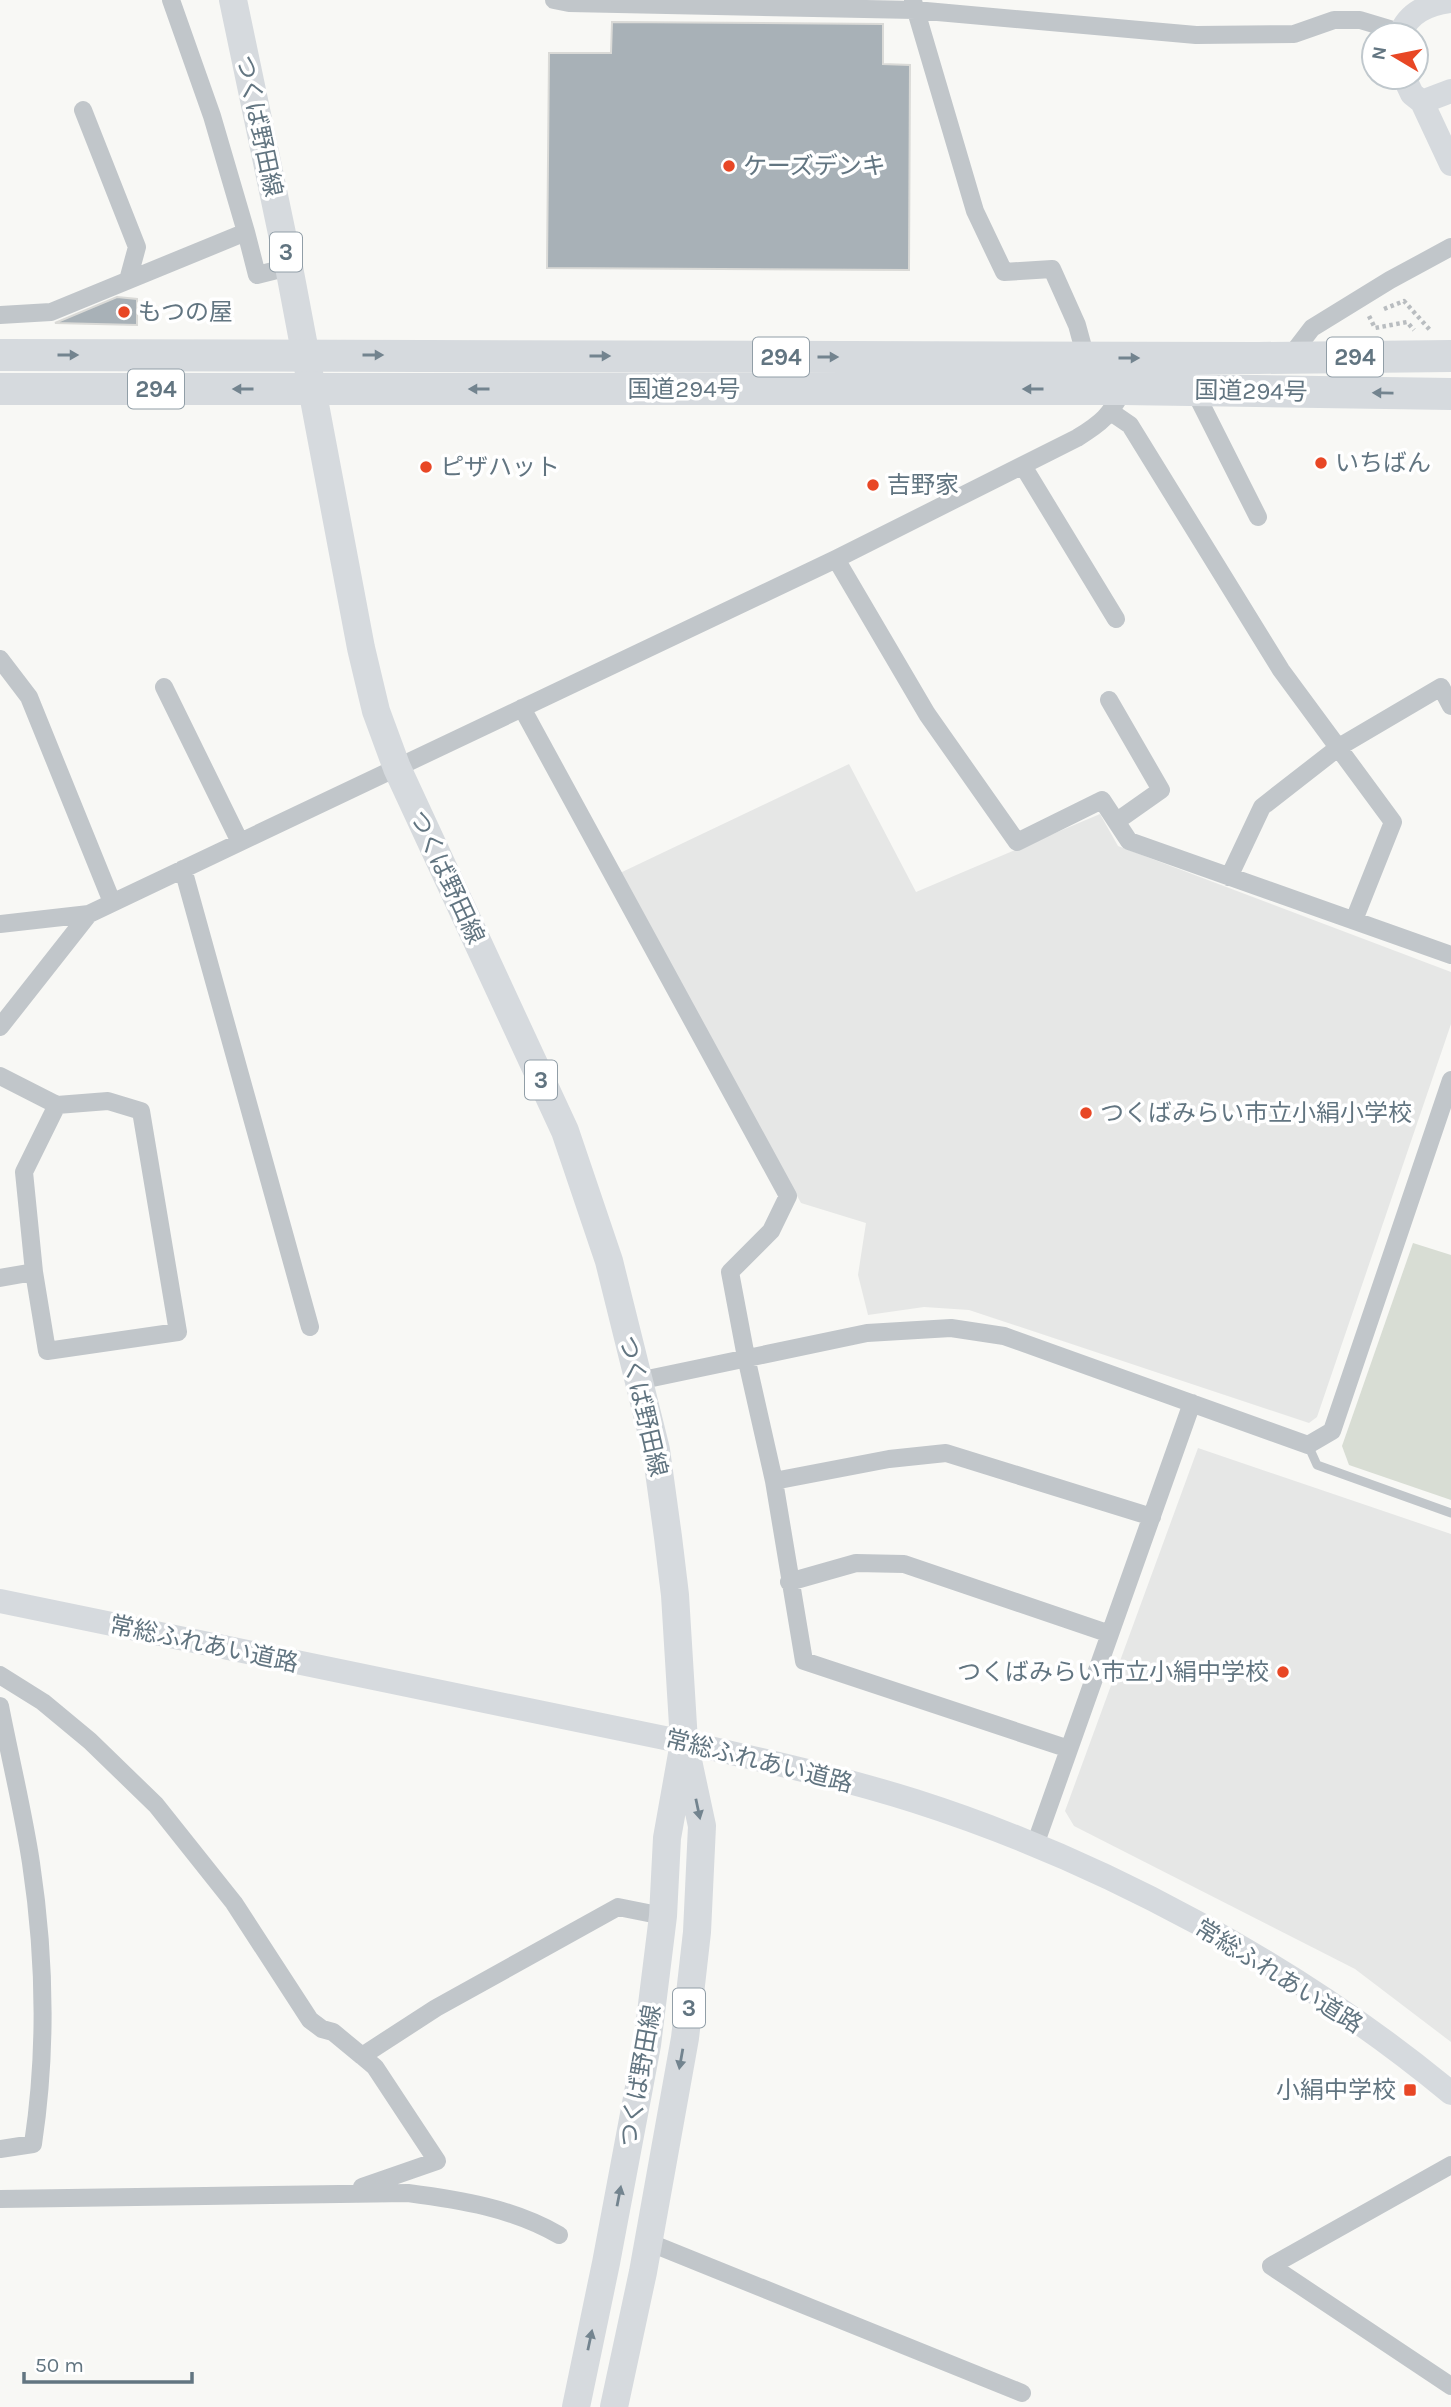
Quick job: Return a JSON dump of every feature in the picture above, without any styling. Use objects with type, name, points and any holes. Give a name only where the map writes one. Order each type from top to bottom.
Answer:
[{"type":"highway","name":"国道294号","points":[[0,355],[1289,358],[1443,345]]},
{"type":"highway","name":"国道294号","points":[[0,389],[311,390],[1118,401],[1194,390],[1451,394]]},
{"type":"main road","name":"つくば野田線","points":[[233,0],[289,267],[361,648],[376,711],[397,768],[565,1131],[609,1261],[656,1450],[675,1595],[684,1742],[702,1826],[697,1932],[685,2038],[643,2272],[614,2407]]},
{"type":"main road","name":"つくば野田線","points":[[576,2407],[647,2045],[663,1916],[669,1818],[684,1742]]},
{"type":"street","points":[[171,0],[212,116],[257,275],[289,267]]},
{"type":"street","points":[[554,0],[569,3],[914,5],[1196,35],[1294,34],[1334,20],[1363,21]]},
{"type":"street","points":[[1408,21],[1413,14],[1427,7],[1451,1]]},
{"type":"street","points":[[914,5],[975,211],[1003,272],[1052,268],[1086,358]]},
{"type":"street","points":[[1411,91],[1422,102],[1451,164]]},
{"type":"street","points":[[1422,102],[1451,91]]},
{"type":"street","points":[[83,110],[137,247],[128,280]]},
{"type":"street","points":[[0,315],[51,312],[246,232]]},
{"type":"street","points":[[1289,358],[1312,328],[1390,280],[1451,247]]},
{"type":"street","points":[[1194,390],[1258,517]]},
{"type":"street","points":[[0,924],[89,914],[836,559],[1023,466],[1101,423],[1118,401],[1130,425],[1281,670],[1393,822],[1354,920]]},
{"type":"street","points":[[1023,466],[1116,619]]},
{"type":"street","points":[[836,559],[927,714],[1017,842],[1102,800],[1129,841],[1451,955]]},
{"type":"street","points":[[0,659],[29,697],[112,902]]},
{"type":"street","points":[[164,687],[240,842]]},
{"type":"street","points":[[1229,877],[1262,807],[1339,747],[1441,687],[1451,706]]},
{"type":"street","points":[[1109,700],[1161,790],[1117,821]]},
{"type":"street","points":[[522,708],[788,1196],[771,1231],[730,1272],[774,1482],[804,1661],[1069,1749]]},
{"type":"street","points":[[183,869],[310,1327]]},
{"type":"street","points":[[0,1027],[89,914]]},
{"type":"street","points":[[0,1076],[57,1105],[108,1101],[141,1111],[178,1332],[47,1351],[34,1272],[24,1172],[57,1105]]},
{"type":"street","points":[[638,1381],[867,1333],[951,1328],[1004,1336],[1308,1446],[1332,1431],[1451,1080]]},
{"type":"street","points":[[0,1278],[34,1272]]},
{"type":"street","points":[[1035,1845],[1192,1403]]},
{"type":"street","points":[[774,1482],[889,1460],[946,1453],[1152,1517]]},
{"type":"street","points":[[789,1582],[856,1563],[904,1564],[1110,1634]]},
{"type":"street","name":"常総ふれあい道路","points":[[0,1601],[684,1742],[794,1767],[914,1800],[1035,1845],[1138,1893],[1241,1949],[1300,1984],[1385,2043],[1451,2094]]},
{"type":"street","points":[[0,1675],[43,1702],[90,1741],[156,1805],[234,1903],[310,2020],[322,2029],[333,2032],[375,2067],[437,2161],[349,2192]]},
{"type":"street","points":[[0,1706],[31,1863],[44,2041],[33,2144],[0,2148]]},
{"type":"street","points":[[362,2056],[436,2008],[618,1907],[663,1916]]},
{"type":"street","points":[[1451,2165],[1271,2266],[1451,2386]]},
{"type":"street","points":[[0,2199],[408,2193],[471,2202],[535,2221],[559,2235]]},
{"type":"street","points":[[648,2242],[1022,2393]]},
{"type":"lane","points":[[1308,1446],[1317,1465],[1451,1513]]},
{"type":"path","points":[[1416,331],[1407,322],[1375,328],[1368,316],[1404,300],[1443,345]]},
{"type":"shaded area","name":"つくばみらい市立小絹小学校","points":[[849,764],[916,892],[1100,814],[1118,846],[1451,972],[1451,1024],[1317,1417],[1309,1423],[969,1310],[924,1307],[868,1315],[858,1275],[866,1223],[801,1203],[620,873]]},
{"type":"shaded area","points":[[1413,1243],[1451,1255],[1451,1500],[1349,1465],[1342,1446]]},
{"type":"shaded area","name":"つくばみらい市立小絹中学校","points":[[1198,1448],[1451,1534],[1451,2042],[1355,1969],[1074,1826],[1065,1811]]},
{"type":"building","name":"ケーズデンキ","points":[[612,22],[883,24],[883,64],[910,65],[909,270],[547,268],[549,53],[611,53]]},
{"type":"building","points":[[117,297],[137,299],[137,325],[55,323]]},
{"type":"place","name":"ケーズデンキ","points":[[729,166]]},
{"type":"place","name":"もつの屋","points":[[124,312]]},
{"type":"place","name":"いちばん","points":[[1321,463]]},
{"type":"place","name":"ピザハット","points":[[426,467]]},
{"type":"place","name":"吉野家","points":[[873,485]]},
{"type":"place","name":"つくばみらい市立小絹小学校","points":[[1086,1113]]},
{"type":"place","name":"つくばみらい市立小絹中学校","points":[[1283,1672]]},
{"type":"place","name":"小絹中学校","points":[[1410,2090]]}]
